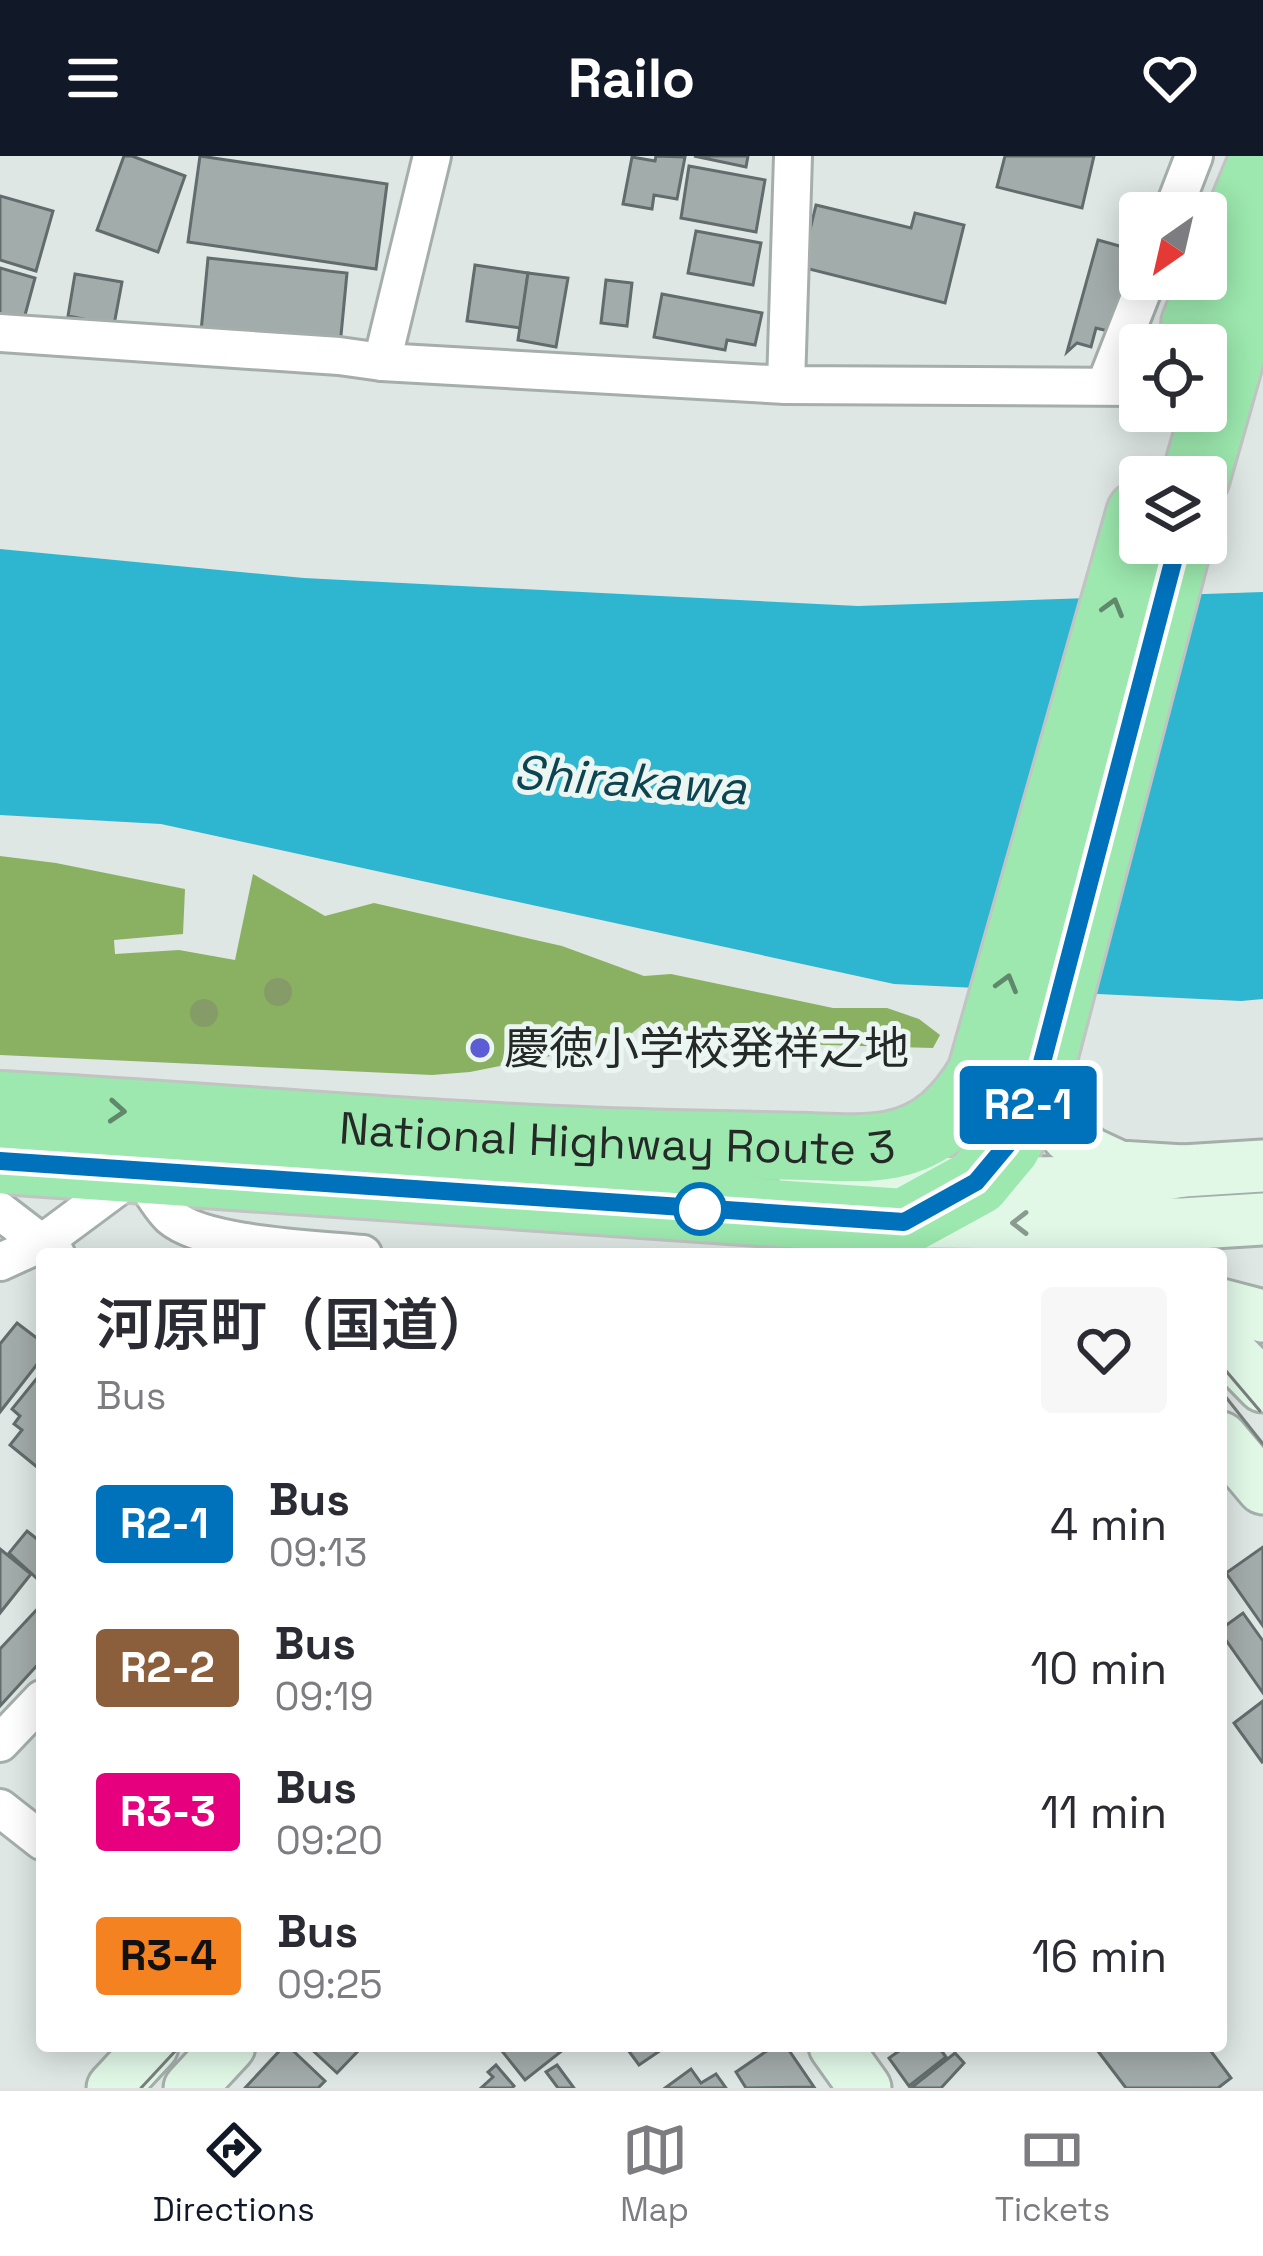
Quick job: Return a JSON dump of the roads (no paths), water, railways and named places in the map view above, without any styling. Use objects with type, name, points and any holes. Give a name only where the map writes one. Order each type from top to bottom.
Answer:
[{"type":"highway","points":[[1197,324],[1263,160]]},
{"type":"highway","points":[[1227,352],[1263,271]]},
{"type":"highway","points":[[1001,1124],[1129,564]]},
{"type":"highway","points":[[1001,1124],[1172,564]]},
{"type":"highway","name":"National Highway Route 3","points":[[0,1105],[632,1143],[853,1148],[892,1145],[946,1121],[1001,1124]]},
{"type":"highway","name":"National Highway Route 3","points":[[0,1160],[904,1222],[1001,1124]]},
{"type":"street","points":[[382,362],[432,156]]},
{"type":"street","points":[[786,385],[794,156]]},
{"type":"street","points":[[1180,192],[1194,156]]},
{"type":"street","points":[[0,333],[382,362],[786,385],[1119,387]]},
{"type":"street","points":[[632,1143],[823,1176],[905,1184],[1001,1124],[1068,1136],[1089,1153],[1119,1167],[1183,1171]]},
{"type":"street","points":[[1001,1124],[1120,1182],[1183,1171],[1263,1166]]},
{"type":"street","points":[[1001,1124],[1072,1195],[1182,1224]]},
{"type":"street","points":[[50,1248],[139,1171],[166,1213],[182,1225],[210,1237],[310,1248]]},
{"type":"street","points":[[0,1211],[48,1248]]},
{"type":"street","points":[[904,1222],[1182,1224],[1263,1219]]},
{"type":"street","points":[[0,1262],[36,1252]]},
{"type":"street","points":[[1227,1307],[1263,1316]]},
{"type":"street","points":[[1227,1349],[1263,1386]]},
{"type":"street","points":[[0,1742],[36,1705]]},
{"type":"street","points":[[0,1808],[36,1836]]},
{"type":"street","points":[[113,2088],[146,2052]]},
{"type":"street","points":[[190,2088],[223,2052]]},
{"type":"street","points":[[839,2052],[865,2088]]},
{"type":"water","name":"Shirakawa","points":[[0,549],[304,578],[858,606],[1263,592],[1263,999],[894,984],[161,824],[0,815]]},
{"type":"tram line","points":[[1227,1372],[1260,1411]]},
{"type":"tram line","points":[[1227,1399],[1263,1444]]},
{"type":"tram line","points":[[141,2088],[174,2052]]},
{"type":"place","name":"慶徳小学校発祥之地","points":[[480,1048]]}]
